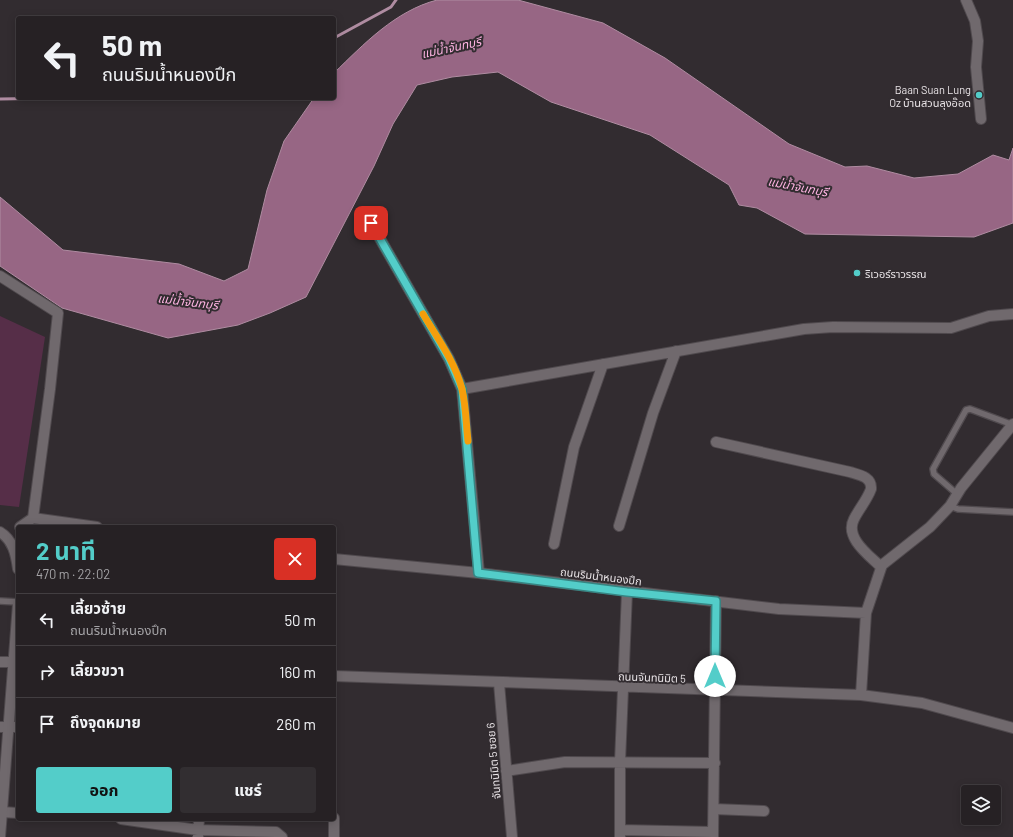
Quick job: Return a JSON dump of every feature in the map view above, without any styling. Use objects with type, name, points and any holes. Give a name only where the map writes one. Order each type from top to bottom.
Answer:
[{"type":"street","points":[[966,0],[975,22],[978,40],[976,67],[981,119]]},
{"type":"street","points":[[371,223],[449,359],[462,389],[478,573]]},
{"type":"street","points":[[0,276],[58,313],[50,389],[33,518]]},
{"type":"street","points":[[462,389],[804,329],[833,326],[951,328],[989,316],[1013,314]]},
{"type":"street","points":[[619,526],[653,413],[676,351]]},
{"type":"street","points":[[554,544],[572,454],[603,364]]},
{"type":"street","points":[[861,695],[866,613],[881,567],[899,550],[930,527],[950,506],[957,494],[1013,425]]},
{"type":"street","points":[[716,442],[850,472],[867,478],[871,485],[871,489],[853,521],[853,533],[859,546],[881,567]]},
{"type":"street","points":[[23,525],[33,518],[83,525]]},
{"type":"street","points":[[16,529],[4,534],[15,552],[16,558]]},
{"type":"street","name":"ถนนริมน้ำหนองปึก","points":[[336,559],[478,573],[779,609],[866,613]]},
{"type":"street","points":[[627,592],[622,688],[620,833],[713,834],[716,601]]},
{"type":"street","points":[[0,662],[16,662],[0,837]]},
{"type":"street","name":"ถนนจันทนิมิต 5","points":[[336,676],[622,688],[861,695],[922,703],[1013,728]]},
{"type":"street","name":"จันทนิมิต 5 ซอย 6","points":[[499,683],[512,837]]},
{"type":"street","points":[[506,771],[565,762],[714,763]]},
{"type":"street","points":[[714,809],[764,811]]},
{"type":"street","points":[[2,812],[16,813]]},
{"type":"street","points":[[132,821],[198,833],[276,832],[282,837]]},
{"type":"street","points":[[198,833],[199,821]]},
{"type":"street","points":[[334,821],[334,837]]},
{"type":"lane","points":[[957,494],[934,474],[933,469],[966,410],[970,409],[1013,425]]},
{"type":"lane","points":[[950,506],[958,509],[1013,512]]},
{"type":"lane","points":[[0,601],[16,603]]},
{"type":"shaded area","points":[[0,316],[45,337],[19,507],[0,505]]},
{"type":"water","name":"แม่น้ำจันทบุรี","points":[[437,0],[518,0],[603,23],[665,58],[789,144],[845,167],[867,166],[914,178],[958,174],[993,155],[1009,160],[1013,148],[1013,223],[974,237],[805,234],[757,208],[739,205],[729,185],[650,135],[551,102],[498,72],[452,77],[417,85],[393,124],[374,166],[306,297],[270,313],[238,325],[168,338],[62,308],[0,266],[0,197],[63,250],[179,264],[224,281],[248,269],[267,190],[284,141],[313,100],[336,100],[336,71],[369,40],[394,20],[422,5]]},
{"type":"waterway","points":[[336,37],[391,7],[396,0]]},
{"type":"waterway","points":[[0,99],[16,99]]},
{"type":"slow traffic","points":[[423,314],[455,370],[460,382],[468,441]]},
{"type":"place","name":"Baan Suan Lung Oz บ้านสวนลุงอ๊อด","points":[[979,95]]},
{"type":"place","name":"ริเวอร์ราวรรณ","points":[[857,273]]},
{"type":"route","points":[[371,223],[449,359],[462,389],[478,573],[627,592],[716,601],[715,676]]}]
